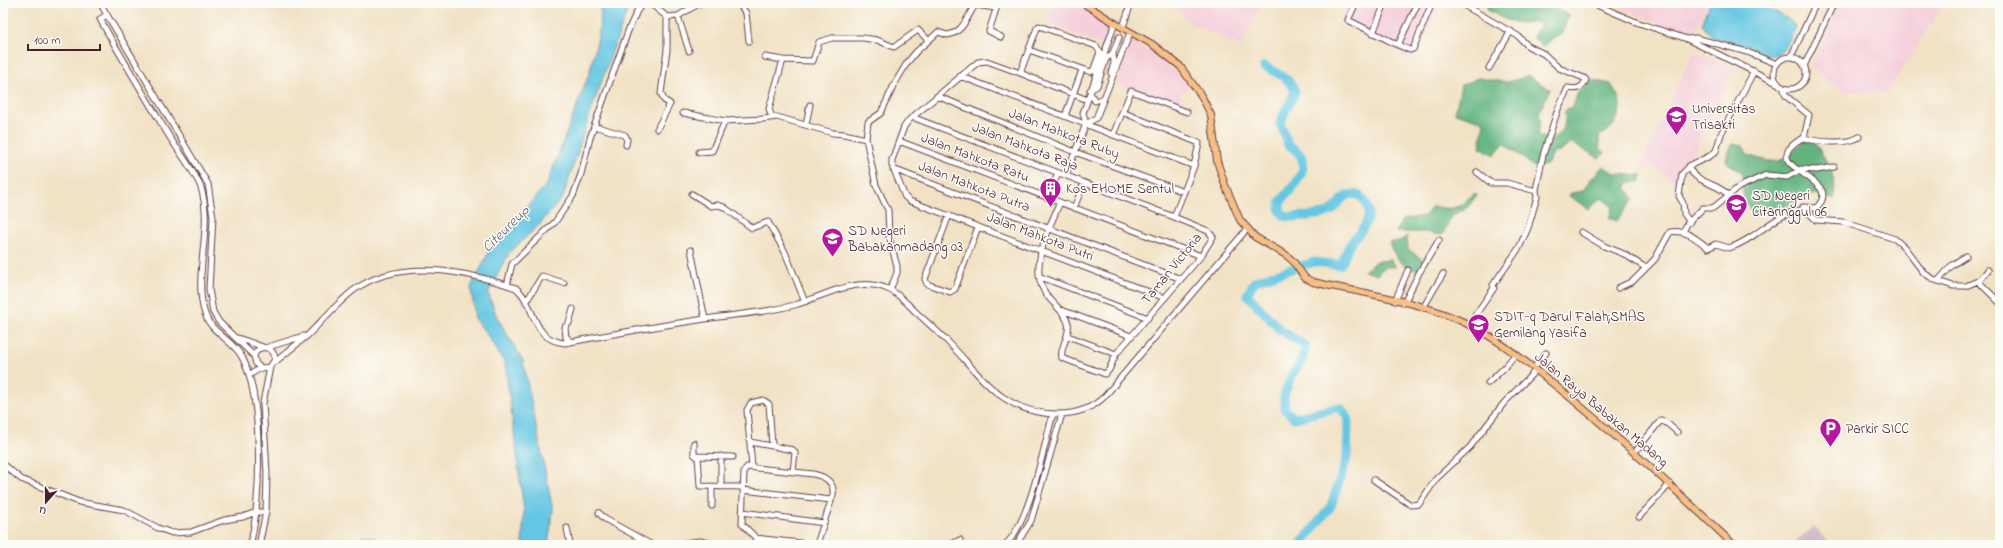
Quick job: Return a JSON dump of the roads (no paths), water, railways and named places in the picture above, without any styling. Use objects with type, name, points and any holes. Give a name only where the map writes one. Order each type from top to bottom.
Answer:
[{"type":"main road","points":[[1083,3],[1130,33],[1152,44],[1173,59],[1190,78],[1211,115],[1218,161],[1225,185],[1234,208],[1247,229]]},
{"type":"main road","name":"Jalan Raya Babakan Madang","points":[[1247,229],[1259,241],[1286,255],[1293,261],[1302,275],[1313,282],[1423,308],[1469,324],[1535,369],[1634,452],[1670,484],[1733,545]]},
{"type":"street","points":[[100,3],[208,184],[213,218],[209,289],[213,312],[219,322],[252,354],[256,364],[261,368]]},
{"type":"street","points":[[505,284],[512,264],[555,222],[568,205],[578,184],[594,126],[628,31],[637,11],[643,3]]},
{"type":"street","points":[[650,3],[667,17],[678,16],[700,3]]},
{"type":"street","points":[[738,3],[746,13],[749,41]]},
{"type":"street","points":[[1124,24],[1131,3]]},
{"type":"street","points":[[1356,3],[1348,20],[1410,50],[1413,50],[1432,3]]},
{"type":"street","points":[[1373,33],[1385,3]]},
{"type":"street","points":[[1398,45],[1418,3]]},
{"type":"street","points":[[1460,3],[1510,31],[1528,46],[1544,54],[1559,68],[1586,80],[1580,88],[1568,88],[1562,99],[1543,155],[1536,191],[1537,198],[1519,248],[1493,285],[1494,288],[1469,324]]},
{"type":"street","points":[[1592,3],[1636,22],[1687,39],[1754,71],[1783,87],[1792,89],[1801,84],[1806,76],[1804,66],[1800,61],[1791,57],[1785,58],[1777,64],[1774,74],[1777,83]]},
{"type":"street","points":[[1791,57],[1816,3]]},
{"type":"street","points":[[1804,66],[1834,3]]},
{"type":"street","points":[[890,290],[896,276],[897,266],[890,237],[888,210],[876,185],[866,139],[868,122],[881,113],[899,76],[916,52],[938,32],[947,35],[958,31],[966,22],[976,5],[997,5],[989,31],[1001,38]]},
{"type":"street","points":[[107,15],[100,19],[201,187],[205,218],[201,289],[205,315],[213,328],[242,356],[250,375],[256,403],[258,474],[256,512],[250,545]]},
{"type":"street","points":[[678,16],[689,51]]},
{"type":"street","points":[[657,129],[670,104],[664,100],[661,93],[667,50],[667,17]]},
{"type":"street","points":[[104,26],[111,21]]},
{"type":"street","points":[[1066,176],[1086,124],[1083,113],[1115,23]]},
{"type":"street","points":[[1020,74],[1029,50],[1039,26],[1098,48],[1100,52],[1093,71],[1089,72],[1029,50]]},
{"type":"street","points":[[765,57],[783,60],[813,61],[819,42],[832,38],[871,39],[894,47],[918,30],[928,40]]},
{"type":"street","points":[[1489,68],[1510,31]]},
{"type":"street","points":[[1086,124],[1096,118],[1130,33]]},
{"type":"street","points":[[1105,96],[1105,90],[1114,63],[1113,53],[1119,37]]},
{"type":"street","points":[[1687,39],[1696,38],[1747,52],[1777,64]]},
{"type":"street","points":[[1090,91],[1097,86],[1106,59],[1113,53]]},
{"type":"street","points":[[772,117],[769,109],[783,60]]},
{"type":"street","points":[[893,169],[892,160],[904,127],[912,117],[978,62],[984,60],[1085,99]]},
{"type":"street","points":[[1065,116],[1082,70]]},
{"type":"street","points":[[1690,222],[1684,214],[1683,203],[1679,197],[1682,174],[1689,167],[1710,156],[1716,151],[1721,134],[1754,71]]},
{"type":"street","points":[[960,76],[1194,166]]},
{"type":"street","points":[[1783,87],[1786,96],[1809,115],[1804,138]]},
{"type":"street","points":[[1090,91],[1095,101],[1105,96]]},
{"type":"street","points":[[1113,135],[1131,91],[1187,112]]},
{"type":"street","name":"Jalan Mahkota Ruby","points":[[937,96],[1075,152],[1184,192]]},
{"type":"street","points":[[806,124],[810,105]]},
{"type":"street","points":[[683,112],[725,121],[779,117],[833,133],[866,139]]},
{"type":"street","points":[[1122,112],[1198,141],[1200,146],[1194,166],[1174,217]]},
{"type":"street","name":"Jalan Mahkota Raja","points":[[912,117],[1174,217]]},
{"type":"street","points":[[699,152],[712,151],[725,121]]},
{"type":"street","points":[[594,126],[625,135],[628,139],[626,145]]},
{"type":"street","points":[[1618,288],[1633,281],[1655,259],[1670,232],[1683,232],[1694,236],[1708,248],[1716,244],[1729,248],[1748,239],[1776,220],[1799,207],[1816,208],[1822,199],[1822,192],[1818,184],[1788,161],[1787,153],[1793,145],[1804,138],[1820,141],[1850,141],[1859,137]]},
{"type":"street","name":"Jalan Mahkota Ratu","points":[[899,141],[1201,256]]},
{"type":"street","points":[[1689,167],[1691,171],[1700,179],[1721,188],[1729,196]]},
{"type":"street","points":[[1683,232],[1703,208],[1713,208],[1739,188],[1766,175],[1787,177],[1798,170],[1817,170],[1834,167]]},
{"type":"street","name":"Jalan Mahkota Putri","points":[[893,169],[907,199],[1165,298]]},
{"type":"street","name":"Jalan Mahkota Putra","points":[[893,169],[1181,278]]},
{"type":"street","points":[[1477,172],[1491,183],[1507,183],[1536,191]]},
{"type":"street","points":[[1048,198],[1058,173]]},
{"type":"street","points":[[1074,208],[1084,183]]},
{"type":"street","points":[[692,194],[710,206],[716,205],[724,207],[752,228],[768,222],[785,252],[805,302]]},
{"type":"street","name":"Taman Victoria","points":[[1060,202],[1041,251],[1039,261],[1043,290],[1067,319],[1068,336],[1061,354],[1062,358],[1102,374],[1107,373],[1116,354],[1201,256],[1212,240],[1211,234],[1174,217]]},
{"type":"street","points":[[1792,212],[1804,210],[1816,220],[1843,222],[1895,239],[1904,247],[1924,273],[1938,281],[1960,287],[1978,282],[1988,270]]},
{"type":"street","points":[[949,215],[925,278],[927,284],[950,292],[955,289],[978,226]]},
{"type":"street","points":[[260,545],[266,512],[267,473],[263,402],[270,367],[307,336],[347,296],[374,280],[415,269],[469,275],[505,284],[520,290],[544,334],[554,341],[569,342],[705,319],[782,308],[805,302],[836,290],[872,284],[890,290],[951,345],[980,379],[999,395],[1026,409],[1053,414],[1062,414],[1086,409],[1095,405],[1105,396],[1247,229]]},
{"type":"street","points":[[1581,232],[1604,246],[1624,254],[1646,268]]},
{"type":"street","points":[[1404,303],[1419,273],[1439,240]]},
{"type":"street","points":[[691,250],[705,319]]},
{"type":"street","points":[[1938,281],[1952,265],[1966,256]]},
{"type":"street","points":[[1395,301],[1408,270]]},
{"type":"street","points":[[1423,308],[1443,274]]},
{"type":"street","points":[[526,302],[542,276],[564,283]]},
{"type":"street","name":"Taman Victoria","points":[[1040,277],[1148,318]]},
{"type":"street","points":[[1978,282],[2000,303]]},
{"type":"street","points":[[569,342],[568,338],[566,337],[565,327],[569,323],[573,309]]},
{"type":"street","points":[[1059,309],[1131,336]]},
{"type":"street","points":[[242,356],[252,354],[265,347],[307,336]]},
{"type":"street","points":[[1068,336],[1116,354]]},
{"type":"street","points":[[237,338],[265,347],[274,353],[275,362]]},
{"type":"street","points":[[1374,480],[1411,505],[1419,504],[1436,479],[1470,447],[1504,403],[1535,369],[1546,353]]},
{"type":"street","points":[[1488,383],[1515,355]]},
{"type":"street","points":[[250,375],[261,368],[270,367]]},
{"type":"street","points":[[752,467],[748,407],[751,403],[764,401],[770,405],[772,445]]},
{"type":"street","points":[[1005,545],[1014,537],[1024,517],[1053,414]]},
{"type":"street","points":[[1016,545],[1031,521],[1062,414]]},
{"type":"street","points":[[1634,452],[1661,420],[1677,432]]},
{"type":"street","points":[[750,442],[772,445],[795,451],[793,471]]},
{"type":"street","points":[[694,443],[694,454],[698,456],[734,456]]},
{"type":"street","points":[[698,456],[699,486],[743,488],[831,500]]},
{"type":"street","points":[[721,456],[721,487]]},
{"type":"street","points":[[3,464],[17,476],[28,482],[79,502],[124,510],[158,528],[172,533],[191,532],[217,523],[244,517],[256,512],[266,512]]},
{"type":"street","points":[[755,538],[818,545],[833,488],[826,478],[818,475],[793,471],[752,467],[744,469],[742,512],[744,526],[755,538],[763,545]]},
{"type":"street","points":[[1639,517],[1670,484]]},
{"type":"street","points":[[712,487],[712,506]]},
{"type":"street","points":[[742,512],[824,523]]},
{"type":"street","points":[[599,513],[606,519],[652,545]]},
{"type":"street","points":[[567,528],[570,545]]},
{"type":"street","points":[[950,545],[960,540]]},
{"type":"street","points":[[670,545],[700,541],[718,545]]},
{"type":"water","points":[[596,3],[624,3],[627,11],[592,108],[563,197],[539,225],[509,253],[488,293],[497,317],[523,361],[553,510],[548,545],[522,545],[524,511],[505,363],[486,333],[475,319],[471,287],[492,246],[547,184],[589,74],[598,37],[601,12]]},
{"type":"water","points":[[1710,3],[1751,4],[1780,14],[1795,26],[1791,38],[1780,53],[1773,55],[1766,54],[1752,47],[1718,39],[1711,35],[1702,25]]},
{"type":"waterway","points":[[1264,66],[1287,80],[1294,88],[1295,93],[1280,124],[1288,145],[1297,151],[1302,158],[1303,166],[1297,181],[1280,202],[1280,210],[1282,214],[1289,217],[1325,214],[1333,210],[1342,199],[1354,194],[1358,195],[1366,203],[1369,214],[1368,220],[1349,245],[1340,265],[1314,262],[1291,269],[1255,281],[1247,294],[1279,329],[1306,346],[1302,360],[1291,376],[1284,395],[1285,409],[1294,418],[1340,407],[1348,418],[1347,458],[1331,506],[1300,545]]},
{"type":"waterway","points":[[356,545],[367,539],[379,545]]},
{"type":"waterway","points":[[3,541],[12,545]]},
{"type":"place","name":"Universitas Trisakti","points":[[1677,136]]},
{"type":"place","name":"Kos EHOME Sentul","points":[[1050,208]]},
{"type":"place","name":"SD Negeri Citaringgul 06","points":[[1737,224]]},
{"type":"place","name":"SD Negeri Babakanmadang 03","points":[[833,258]]},
{"type":"place","name":"SDIT-q Darul Falah;SMAS Gemilang Yasifa","points":[[1478,344]]},
{"type":"place","name":"Parkir SICC","points":[[1830,448]]},
{"type":"water label","name":"Citeureup","points":[[506,229]]}]
